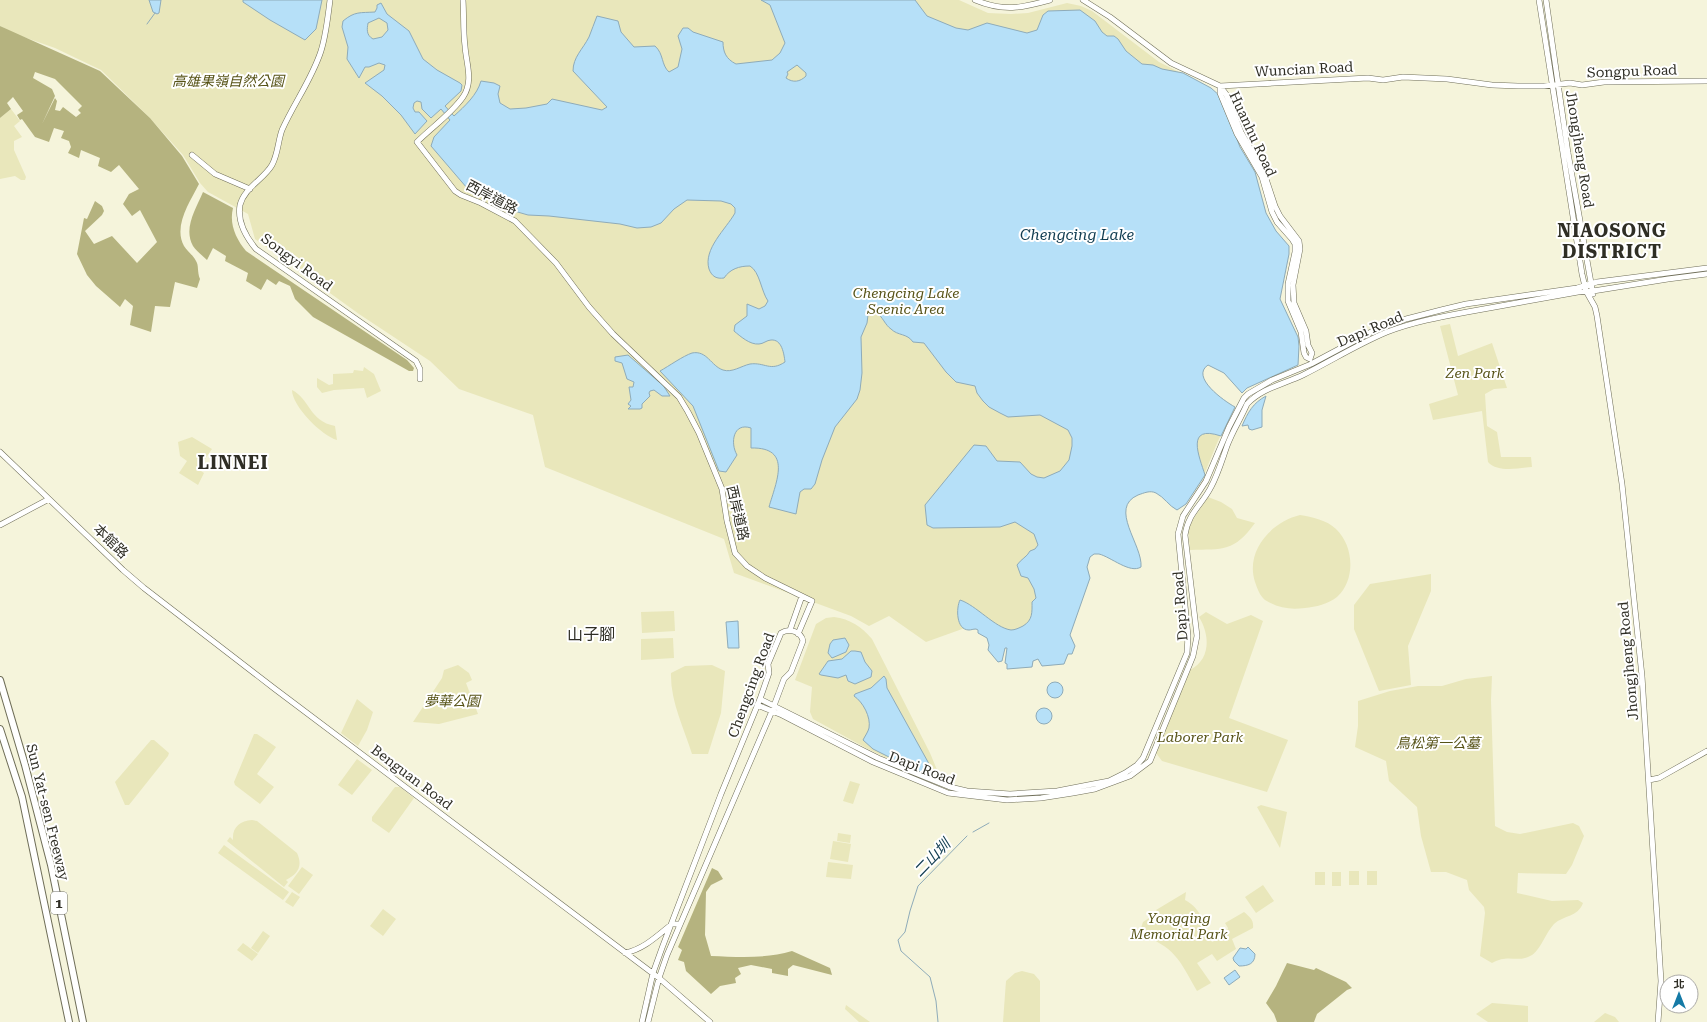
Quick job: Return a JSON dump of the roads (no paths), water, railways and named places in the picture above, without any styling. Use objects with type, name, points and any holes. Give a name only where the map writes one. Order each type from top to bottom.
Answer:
[{"type":"highway","name":"Sun Yat-sen Freeway","points":[[0,680],[25,765],[51,865],[83,1022]]},
{"type":"highway","name":"Sun Yat-sen Freeway","points":[[0,730],[16,774],[22,797],[69,1022]]},
{"type":"main road","name":"Songyi Road","points":[[330,0],[321,51],[282,132],[272,164],[244,198],[240,208],[242,224],[249,241],[256,249],[416,361],[420,369],[420,379]]},
{"type":"main road","name":"西岸道路","points":[[463,0],[468,86],[464,96],[453,109],[417,142],[455,191],[481,203],[515,222],[556,263],[589,307],[614,334],[679,397],[699,433],[722,490],[728,527],[735,553],[747,566],[765,578],[812,601],[798,634]]},
{"type":"main road","points":[[975,0],[992,7],[1008,8],[1028,6],[1050,0]]},
{"type":"main road","name":"Wuncian Road","points":[[1083,0],[1110,17],[1171,63],[1220,86],[1368,78],[1383,80],[1403,77],[1447,79],[1492,85],[1552,85]]},
{"type":"main road","name":"Jhongjheng Road","points":[[1540,0],[1552,85],[1585,289],[1592,301],[1597,316],[1622,484],[1642,676],[1649,780],[1661,981],[1658,1022]]},
{"type":"main road","name":"Jhongjheng Road","points":[[1546,0],[1558,84],[1593,291],[1592,301]]},
{"type":"main road","name":"Songpu Road","points":[[1552,85],[1570,83],[1582,85],[1604,82],[1707,81]]},
{"type":"main road","name":"Huanhu Road","points":[[1220,86],[1226,94],[1240,132],[1264,173],[1280,216],[1299,241],[1300,250],[1288,284],[1288,301],[1301,332],[1304,354],[1310,359],[1312,353],[1308,345],[1306,331],[1294,303],[1293,272]]},
{"type":"main road","points":[[192,155],[215,174],[250,189]]},
{"type":"main road","points":[[244,198],[262,177]]},
{"type":"main road","name":"Dapi Road","points":[[760,699],[773,708],[873,762],[948,793],[1007,800],[1041,798],[1095,789],[1130,776],[1150,760],[1193,656],[1197,636],[1185,536],[1186,526],[1190,516],[1210,489],[1222,463],[1227,446],[1247,404],[1252,399],[1258,394],[1304,375],[1354,347],[1399,328],[1447,316],[1585,289],[1591,283],[1707,268]]},
{"type":"main road","name":"Dapi Road","points":[[758,705],[773,708],[878,758],[950,787],[967,791],[1010,794],[1057,791],[1109,780],[1125,773],[1143,758],[1187,653],[1188,636],[1178,534],[1180,525],[1206,481],[1229,427],[1244,398],[1253,390],[1272,380],[1311,364],[1374,331],[1406,320],[1466,304],[1585,289],[1593,291],[1707,274]]},
{"type":"main road","points":[[0,452],[49,499],[0,524]]},
{"type":"main road","name":"本館路","points":[[49,499],[123,570],[158,599],[625,954]]},
{"type":"main road","points":[[790,630],[802,596]]},
{"type":"main road","name":"Chengcing Road","points":[[642,1022],[653,973],[722,792],[758,705],[769,674],[768,664],[781,633],[790,630],[802,638],[791,672],[784,679],[667,955],[659,978],[648,1022]]},
{"type":"main road","points":[[1649,780],[1659,778],[1707,751]]},
{"type":"main road","points":[[625,954],[634,952],[655,939],[672,924],[680,924]]},
{"type":"main road","points":[[625,954],[653,973],[710,1022]]},
{"type":"water","points":[[149,0],[161,0],[159,13],[157,14],[153,12]]},
{"type":"water","points":[[243,0],[322,0],[316,29],[305,40],[270,20],[243,2]]},
{"type":"water","name":"Chengcing Lake","points":[[761,0],[915,0],[927,16],[956,28],[968,30],[987,23],[1027,33],[1037,30],[1043,15],[1048,11],[1080,10],[1095,21],[1102,32],[1107,36],[1114,36],[1118,39],[1126,51],[1142,64],[1153,65],[1162,69],[1183,73],[1211,88],[1220,96],[1240,147],[1255,172],[1266,213],[1276,231],[1289,246],[1289,254],[1280,299],[1298,337],[1298,365],[1247,388],[1242,393],[1224,373],[1208,365],[1204,370],[1203,376],[1211,388],[1224,400],[1235,407],[1221,436],[1210,433],[1202,434],[1199,438],[1197,444],[1198,451],[1205,475],[1186,504],[1177,510],[1154,492],[1147,492],[1138,495],[1130,501],[1126,509],[1126,518],[1137,548],[1141,567],[1137,569],[1126,567],[1099,554],[1094,554],[1090,557],[1087,567],[1090,578],[1070,635],[1075,646],[1072,654],[1068,654],[1064,664],[1042,666],[1038,659],[1033,661],[1032,667],[1007,669],[1007,664],[1005,663],[1007,648],[1005,648],[1002,661],[998,662],[988,650],[989,645],[987,638],[978,633],[978,630],[965,629],[959,623],[958,608],[960,600],[992,621],[1011,630],[1023,626],[1029,621],[1032,602],[1036,598],[1034,589],[1028,578],[1021,576],[1017,565],[1038,545],[1034,534],[1015,522],[1000,527],[933,528],[927,525],[925,505],[974,445],[986,446],[997,461],[1020,462],[1031,474],[1037,477],[1044,478],[1060,471],[1069,460],[1072,446],[1072,438],[1068,430],[1040,415],[1008,417],[989,407],[977,393],[975,386],[956,382],[946,372],[924,343],[913,342],[908,337],[897,333],[889,327],[876,312],[868,315],[867,323],[861,337],[862,373],[860,390],[857,399],[835,427],[822,460],[815,484],[811,489],[804,489],[800,492],[796,514],[769,507],[775,487],[778,468],[777,460],[773,453],[764,449],[751,448],[751,428],[740,428],[735,435],[734,440],[737,455],[726,472],[719,471],[693,406],[660,371],[692,353],[705,356],[719,368],[726,371],[750,364],[775,366],[785,362],[782,348],[775,340],[756,344],[745,340],[734,331],[735,325],[747,316],[747,304],[759,309],[765,306],[768,301],[753,269],[750,266],[739,267],[729,272],[724,278],[717,278],[713,276],[709,269],[709,254],[716,240],[735,213],[735,208],[731,204],[721,201],[687,200],[674,209],[661,223],[651,227],[637,228],[620,224],[528,215],[507,209],[467,188],[431,146],[434,137],[450,120],[441,109],[431,118],[422,109],[421,102],[417,101],[414,103],[413,108],[415,112],[419,112],[427,121],[415,134],[401,115],[382,96],[365,83],[384,70],[385,65],[379,63],[365,67],[359,78],[347,59],[348,47],[342,27],[343,21],[347,18],[358,13],[375,12],[377,5],[381,3],[387,14],[409,31],[423,59],[437,70],[462,85],[461,91],[445,106],[454,116],[474,96],[481,81],[494,83],[500,86],[498,94],[500,103],[510,109],[547,104],[552,99],[602,110],[607,107],[573,71],[576,57],[589,37],[597,16],[618,21],[621,32],[634,47],[655,46],[660,52],[666,69],[669,72],[678,67],[682,49],[678,36],[683,28],[688,28],[693,32],[723,42],[726,55],[736,64],[772,60],[780,53],[785,43],[770,5]],"holes":[[[379,18],[387,23],[388,30],[382,37],[373,39],[368,34],[368,23]],[[797,65],[806,73],[806,76],[801,80],[791,81],[786,78],[788,74],[787,72]]]},
{"type":"water","points":[[628,355],[659,382],[661,382],[670,396],[662,396],[654,390],[650,391],[650,396],[642,404],[642,408],[628,409],[631,406],[628,404],[631,400],[629,387],[633,387],[634,382],[627,379],[622,363],[615,361],[615,357]]},
{"type":"water","points":[[1266,396],[1262,410],[1262,427],[1252,430],[1249,429],[1248,425],[1242,426],[1251,408]]},
{"type":"water","points":[[738,621],[739,648],[728,648],[726,622]]},
{"type":"water","points":[[845,638],[849,645],[846,652],[832,658],[828,653],[830,644],[833,640]]},
{"type":"water","points":[[851,651],[861,652],[865,662],[872,671],[871,677],[855,684],[848,681],[846,675],[838,678],[819,674],[828,661],[842,659]]},
{"type":"water","points":[[884,676],[886,679],[887,688],[928,762],[933,775],[931,776],[873,749],[863,740],[869,728],[869,719],[863,706],[854,696],[855,694],[871,688]]},
{"type":"water","points":[[1052,682],[1058,682],[1063,687],[1061,696],[1058,698],[1052,698],[1047,693],[1047,687]]},
{"type":"water","points":[[1041,708],[1047,708],[1052,713],[1050,722],[1047,724],[1041,724],[1036,719],[1036,713]]},
{"type":"water","points":[[1248,947],[1255,954],[1254,960],[1248,965],[1239,966],[1233,958],[1240,948],[1246,949]]},
{"type":"water","points":[[1235,970],[1240,977],[1229,985],[1224,978]]},
{"type":"waterway","points":[[147,24],[155,13]]},
{"type":"waterway","name":"二山圳","points":[[973,832],[989,823]]},
{"type":"waterway","name":"二山圳","points":[[938,1022],[936,1001],[930,977],[901,951],[898,940],[905,932],[918,886],[967,836]]},
{"type":"district","name":"NIAOSONG DISTRICT","points":[[1612,240]]},
{"type":"district","name":"LINNEI","points":[[233,462]]},
{"type":"district","name":"山子腳","points":[[591,634]]},
{"type":"park label","name":"高雄果嶺自然公園","points":[[228,81]]},
{"type":"park label","name":"Chengcing Lake Scenic Area","points":[[906,302]]},
{"type":"park label","name":"Zen Park","points":[[1475,373]]},
{"type":"park label","name":"夢華公園","points":[[452,701]]},
{"type":"park label","name":"Laborer Park","points":[[1200,737]]},
{"type":"park label","name":"鳥松第一公墓","points":[[1438,743]]},
{"type":"park label","name":"Yongqing Memorial Park","points":[[1179,926]]}]
